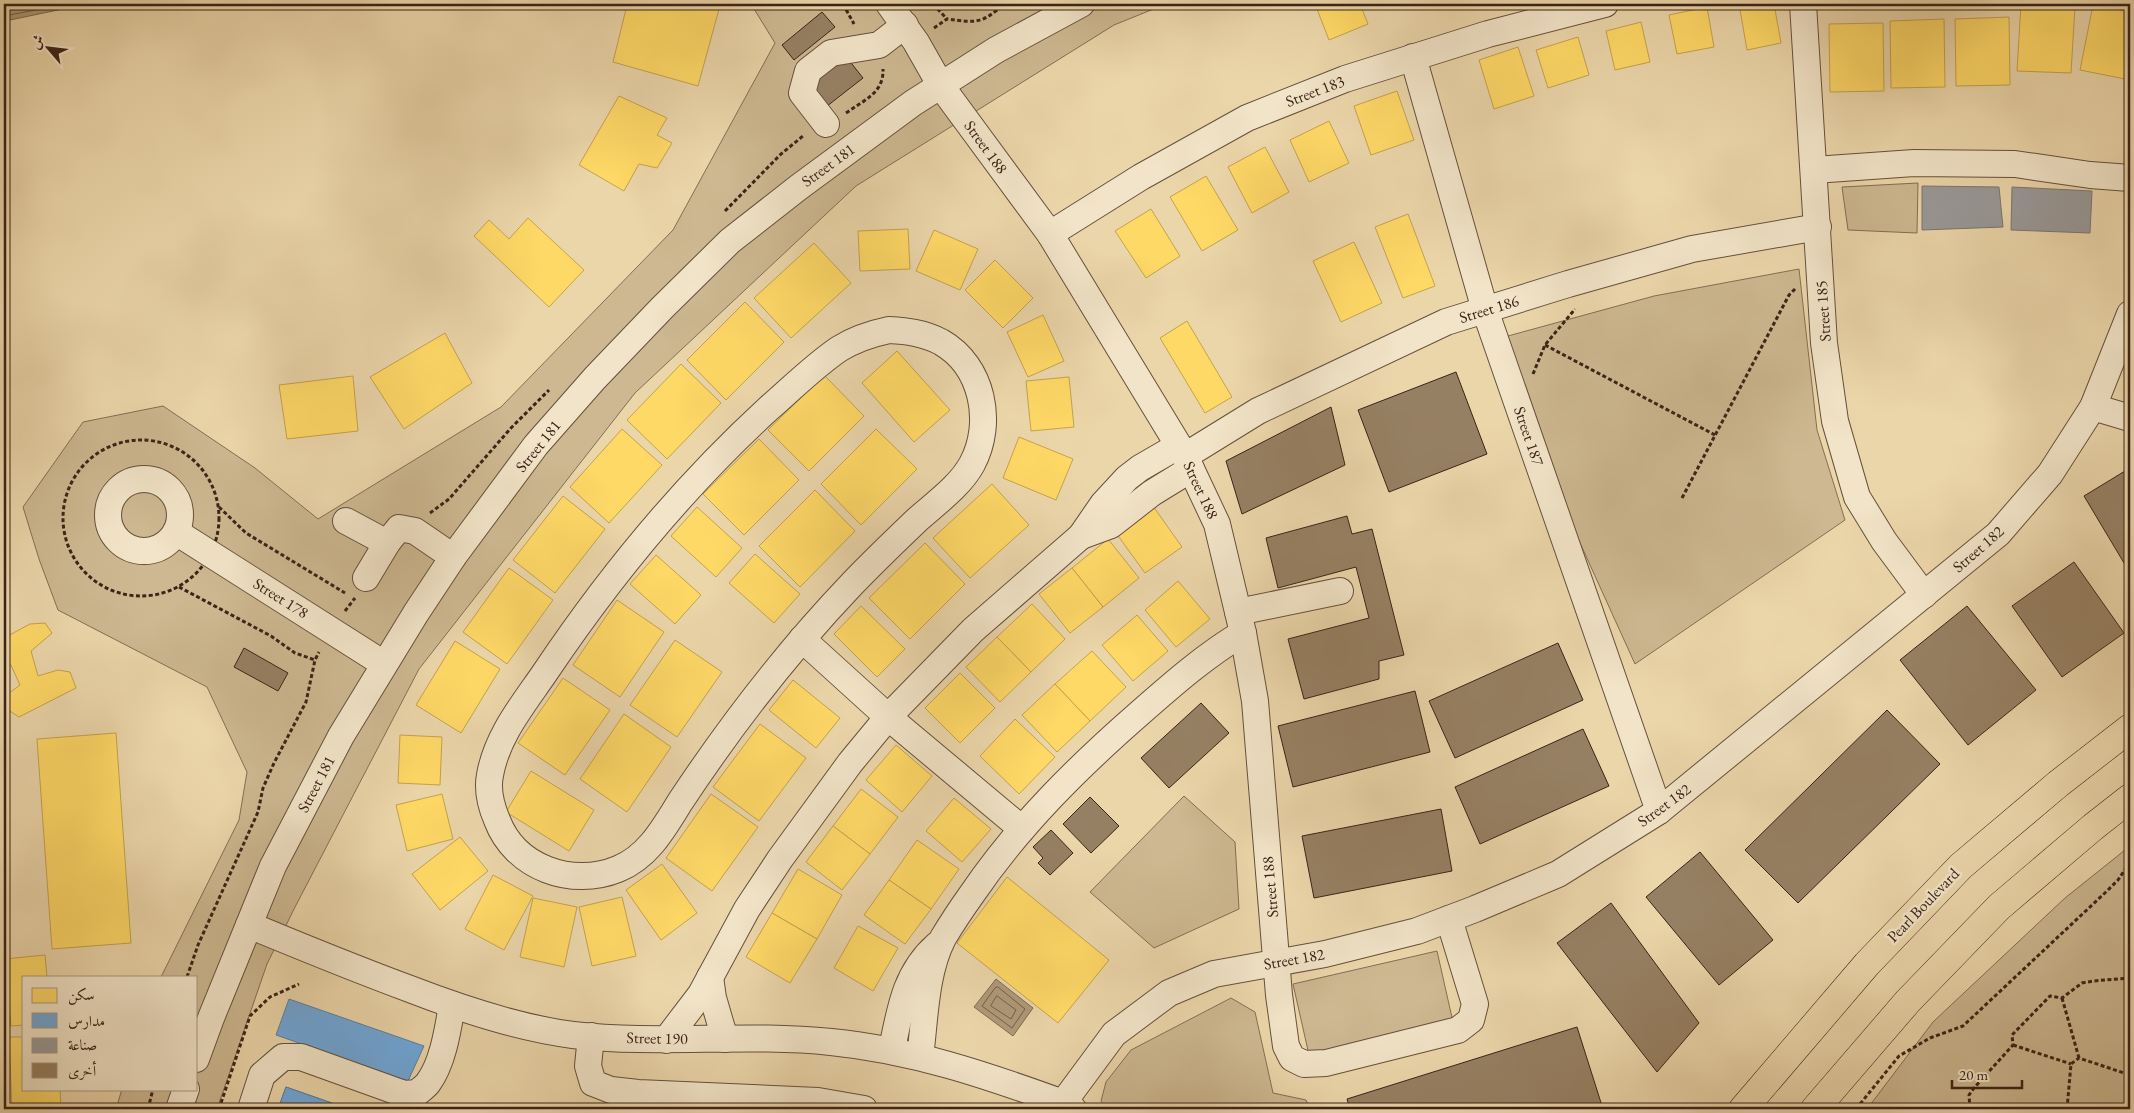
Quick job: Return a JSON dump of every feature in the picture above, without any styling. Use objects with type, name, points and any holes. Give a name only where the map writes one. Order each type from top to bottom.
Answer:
[{"type":"main road","name":"Pearl Boulevard","points":[[1743,1109],[1867,964],[1961,866],[2058,784],[2130,728]]},
{"type":"main road","points":[[1815,1109],[1908,1001],[1999,907],[2130,798]]},
{"type":"street","name":"Street 188","points":[[890,4],[905,25],[941,86],[1050,234],[1184,457],[1217,524],[1241,622],[1255,701],[1279,995],[1286,1046],[1292,1058],[1304,1064],[1326,1063],[1458,1030],[1471,1020],[1475,1004],[1449,919]]},
{"type":"street","name":"Street 181","points":[[198,1054],[273,866],[341,736],[384,664],[453,558],[546,433],[655,315],[722,249],[799,187],[913,103],[996,50],[1081,4]]},
{"type":"street","name":"Street 183","points":[[1050,234],[1141,177],[1247,118],[1344,79],[1488,34],[1604,4]]},
{"type":"street","name":"Street 185","points":[[1803,4],[1824,343],[1835,421],[1857,497],[1884,541],[1924,595]]},
{"type":"street","points":[[826,124],[802,93],[808,71],[831,53],[880,45],[905,25]]},
{"type":"street","name":"Street 187","points":[[1413,57],[1485,310],[1659,811]]},
{"type":"street","points":[[1814,170],[1914,163],[2016,164],[2130,178]]},
{"type":"street","name":"Street 186","points":[[666,1040],[691,1010],[748,909],[780,859],[838,778],[888,717],[973,630],[1082,536],[1111,524],[1152,493],[1184,457],[1258,412],[1446,322],[1692,249],[1818,227]]},
{"type":"street","name":"Street 182","points":[[1068,1106],[1114,1034],[1169,993],[1214,974],[1370,944],[1417,931],[1558,874],[1659,811],[1998,534],[2050,474],[2093,407],[2130,314]]},
{"type":"street","points":[[889,330],[917,332],[942,343],[963,362],[978,386],[984,413],[981,441],[971,467],[952,488],[894,542],[802,639],[727,734],[662,831],[644,853],[621,868],[595,876],[567,876],[558,874],[541,868],[518,853],[501,831],[491,805],[489,778],[501,738],[573,630],[647,535],[741,435],[837,350],[862,336],[889,330]]},
{"type":"street","points":[[2093,407],[2130,418]]},
{"type":"street","points":[[346,521],[387,543]]},
{"type":"street","points":[[362,586],[387,543],[399,528],[409,528],[453,558]]},
{"type":"street","name":"Street 178","points":[[176,532],[384,664]]},
{"type":"street","points":[[920,1057],[929,987],[943,940],[980,882],[1022,829],[1067,780],[1115,734],[1217,648],[1241,622],[1340,591]]},
{"type":"street","points":[[802,639],[888,717],[1022,829]]},
{"type":"street","name":"Street 190","points":[[249,925],[350,967],[452,1005],[502,1020],[572,1035],[666,1040],[725,1038],[829,1041],[892,1049],[983,1074],[1068,1106]]},
{"type":"street","points":[[892,1049],[904,991],[911,976],[930,950],[943,940]]},
{"type":"street","points":[[710,977],[718,1018],[725,1038]]},
{"type":"street","points":[[251,1109],[262,1075],[283,1057],[301,1057],[404,1094],[416,1094],[428,1083],[438,1062],[448,1034],[452,1005]]},
{"type":"street","points":[[591,1036],[588,1066],[593,1083],[611,1090],[638,1093],[818,1101],[864,1109]]},
{"type":"street","points":[[179,1109],[186,1090]]},
{"type":"path","points":[[933,4],[947,19]]},
{"type":"path","points":[[1682,498],[1789,295],[1820,265]]},
{"type":"path","points":[[1532,377],[1545,345],[1579,303]]},
{"type":"path","points":[[1545,345],[1715,435]]},
{"type":"path","points":[[133,440],[156,441],[179,449],[198,464],[212,484],[218,507],[218,531],[211,554],[197,573],[178,587],[157,595],[134,596],[112,591],[85,573],[68,544],[63,515],[66,496],[74,478],[89,459],[109,446],[133,440]]},
{"type":"path","points":[[218,507],[246,533],[347,594],[362,586]]},
{"type":"path","points":[[178,587],[271,636],[295,653],[315,660]]},
{"type":"path","points":[[1856,1109],[1899,1056],[1930,1038],[1963,1026],[2112,886],[2130,862]]},
{"type":"path","points":[[1970,1109],[1970,1095],[1974,1088],[2013,1045],[2012,1035],[2050,996],[2062,998],[2082,983],[2130,978]]},
{"type":"path","points":[[219,1109],[250,1016],[270,997],[299,984]]},
{"type":"path","points":[[2062,998],[2079,1058]]},
{"type":"path","points":[[2013,1045],[2070,1064]]},
{"type":"path","points":[[2070,1064],[2079,1058]]},
{"type":"path","points":[[2079,1058],[2130,1075]]},
{"type":"path","points":[[2067,1109],[2070,1064]]},
{"type":"path","points":[[148,1109],[153,1090]]},
{"type":"shaded area","points":[[751,4],[1166,4],[1114,25],[856,186],[635,393],[419,669],[267,964],[217,1109],[116,1109],[122,1090],[198,1090],[198,976],[161,976],[239,820],[247,772],[207,687],[58,610],[39,559],[23,507],[83,422],[163,406],[255,468],[318,519],[501,407],[673,230],[775,43]]},
{"type":"shaded area","points":[[1918,183],[1917,233],[1848,230],[1842,187]]},
{"type":"shaded area","points":[[1799,269],[1817,430],[1845,520],[1635,664],[1561,501],[1508,336],[1654,296]]},
{"type":"shaded area","points":[[1184,796],[1235,842],[1239,909],[1154,948],[1090,892]]},
{"type":"shaded area","points":[[2130,846],[2130,1109],[1867,1109],[1933,1022],[2065,898]]},
{"type":"shaded area","points":[[1437,951],[1453,1022],[1309,1055],[1293,984]]},
{"type":"shaded area","points":[[1231,998],[1255,1012],[1273,1093],[1306,1100],[1310,1109],[1108,1109],[1101,1101],[1106,1082],[1131,1050]]},
{"type":"water","points":[[4,4],[87,4],[5,21]]},
{"type":"water","points":[[996,979],[1033,1008],[1013,1036],[974,1007]]},
{"type":"building: سكن","points":[[1315,4],[1360,4],[1368,24],[1329,40]]},
{"type":"building: سكن","points":[[1739,4],[1774,4],[1781,43],[1747,50]]},
{"type":"building: سكن","points":[[2021,4],[2075,6],[2071,73],[2017,71]]},
{"type":"building: سكن","points":[[627,5],[719,9],[698,86],[613,62]]},
{"type":"building: سكن","points":[[2093,5],[2130,12],[2130,80],[2080,70]]},
{"type":"building: سكن","points":[[1707,7],[1714,47],[1677,54],[1669,15]]},
{"type":"building: سكن","points":[[2009,17],[2010,85],[1956,86],[1955,19]]},
{"type":"building: سكن","points":[[1944,19],[1945,87],[1891,88],[1890,21]]},
{"type":"building: سكن","points":[[1641,22],[1650,62],[1615,70],[1606,31]]},
{"type":"building: سكن","points":[[1883,23],[1884,91],[1830,92],[1829,24]]},
{"type":"building: سكن","points":[[1578,37],[1589,75],[1548,88],[1536,50]]},
{"type":"building: سكن","points":[[1518,47],[1534,96],[1494,109],[1479,60]]},
{"type":"building: سكن","points":[[1397,91],[1414,140],[1371,155],[1354,106]]},
{"type":"building: سكن","points":[[619,96],[667,118],[657,135],[672,143],[657,168],[639,164],[624,191],[579,165]]},
{"type":"building: سكن","points":[[1329,121],[1349,163],[1309,182],[1290,140]]},
{"type":"building: سكن","points":[[1265,147],[1289,192],[1252,213],[1228,167]]},
{"type":"building: سكن","points":[[1206,176],[1238,230],[1202,251],[1170,197]]},
{"type":"building: سكن","points":[[1151,209],[1180,256],[1146,278],[1115,231]]},
{"type":"building: سكن","points":[[1408,214],[1435,286],[1403,298],[1375,227]]},
{"type":"building: سكن","points":[[528,218],[584,270],[549,307],[474,236],[489,220],[509,239]]},
{"type":"building: سكن","points":[[908,229],[910,269],[860,271],[858,231]]},
{"type":"building: سكن","points":[[934,230],[978,249],[960,290],[916,271]]},
{"type":"building: سكن","points":[[1354,242],[1382,303],[1341,322],[1313,261]]},
{"type":"building: سكن","points":[[814,243],[851,283],[791,338],[754,298]]},
{"type":"building: سكن","points":[[995,260],[1033,298],[1003,328],[965,290]]},
{"type":"building: سكن","points":[[745,302],[784,342],[726,400],[687,360]]},
{"type":"building: سكن","points":[[1043,315],[1064,361],[1028,377],[1007,332]]},
{"type":"building: سكن","points":[[1187,321],[1232,397],[1205,413],[1160,338]]},
{"type":"building: سكن","points":[[445,333],[472,383],[404,429],[370,377]]},
{"type":"building: سكن","points":[[897,351],[950,410],[914,442],[862,383]]},
{"type":"building: سكن","points":[[681,364],[721,403],[667,459],[627,420]]},
{"type":"building: سكن","points":[[824,375],[864,416],[809,471],[768,430]]},
{"type":"building: سكن","points":[[353,376],[358,431],[287,439],[279,385]]},
{"type":"building: سكن","points":[[1069,377],[1074,427],[1031,431],[1026,381]]},
{"type":"building: سكن","points":[[622,429],[662,465],[609,523],[570,487]]},
{"type":"building: سكن","points":[[876,429],[917,469],[861,525],[821,484]]},
{"type":"building: سكن","points":[[1019,437],[1073,459],[1056,500],[1003,478]]},
{"type":"building: سكن","points":[[759,439],[799,480],[744,535],[703,494]]},
{"type":"building: سكن","points":[[992,484],[1029,525],[970,578],[933,538]]},
{"type":"building: سكن","points":[[815,490],[855,531],[800,587],[759,546]]},
{"type":"building: سكن","points":[[563,496],[605,529],[555,593],[513,560]]},
{"type":"building: سكن","points":[[1153,506],[1182,547],[1145,573],[1116,533]]},
{"type":"building: سكن","points":[[697,507],[742,548],[716,577],[671,536]]},
{"type":"building: سكن","points":[[1108,539],[1139,578],[1103,607],[1072,568]]},
{"type":"building: سكن","points":[[925,543],[965,584],[910,639],[869,598]]},
{"type":"building: سكن","points":[[755,554],[800,594],[774,623],[729,583]]},
{"type":"building: سكن","points":[[656,555],[701,595],[675,624],[630,584]]},
{"type":"building: سكن","points":[[509,568],[553,600],[507,664],[463,632]]},
{"type":"building: سكن","points":[[1072,568],[1103,607],[1070,633],[1039,594]]},
{"type":"building: سكن","points":[[1178,581],[1210,619],[1176,647],[1145,610]]},
{"type":"building: سكن","points":[[617,600],[664,632],[620,697],[573,665]]},
{"type":"building: سكن","points":[[1032,604],[1065,639],[1031,672],[997,637]]},
{"type":"building: سكن","points":[[861,606],[905,649],[877,677],[834,634]]},
{"type":"building: سكن","points":[[1137,615],[1168,651],[1133,681],[1102,645]]},
{"type":"building: سكن","points":[[45,623],[52,633],[31,651],[38,676],[58,670],[70,672],[76,688],[19,717],[5,708],[4,697],[20,685],[11,665],[4,666],[4,638],[30,624]]},
{"type":"building: سكن","points":[[997,637],[1031,672],[1000,702],[966,667]]},
{"type":"building: سكن","points":[[675,640],[722,672],[677,737],[630,705]]},
{"type":"building: سكن","points":[[455,641],[500,669],[461,733],[416,705]]},
{"type":"building: سكن","points":[[1092,651],[1126,687],[1090,721],[1055,684]]},
{"type":"building: سكن","points":[[960,673],[995,708],[960,743],[925,708]]},
{"type":"building: سكن","points":[[563,678],[610,710],[565,775],[518,743]]},
{"type":"building: سكن","points":[[793,680],[840,718],[816,748],[769,710]]},
{"type":"building: سكن","points":[[1055,684],[1090,721],[1057,752],[1022,715]]},
{"type":"building: سكن","points":[[624,714],[671,747],[627,812],[580,779]]},
{"type":"building: سكن","points":[[1015,719],[1055,757],[1019,794],[980,756]]},
{"type":"building: سكن","points":[[760,724],[806,758],[759,821],[713,787]]},
{"type":"building: سكن","points":[[116,733],[131,943],[52,949],[37,739]]},
{"type":"building: سكن","points":[[400,735],[442,737],[440,785],[398,783]]},
{"type":"building: سكن","points":[[896,745],[932,776],[902,812],[866,780]]},
{"type":"building: سكن","points":[[531,771],[594,810],[569,851],[506,812]]},
{"type":"building: سكن","points":[[861,789],[898,817],[870,854],[833,826]]},
{"type":"building: سكن","points":[[442,794],[453,839],[407,851],[396,805]]},
{"type":"building: سكن","points":[[711,794],[758,827],[712,891],[666,858]]},
{"type":"building: سكن","points":[[954,798],[991,829],[962,862],[926,831]]},
{"type":"building: سكن","points":[[833,826],[870,854],[842,890],[806,862]]},
{"type":"building: سكن","points":[[460,837],[488,871],[440,910],[412,874]]},
{"type":"building: سكن","points":[[917,840],[959,869],[931,909],[889,880]]},
{"type":"building: سكن","points":[[662,864],[697,913],[661,940],[626,890]]},
{"type":"building: سكن","points":[[798,869],[842,895],[817,939],[772,913]]},
{"type":"building: سكن","points":[[493,875],[533,896],[504,950],[465,929]]},
{"type":"building: سكن","points":[[1007,877],[1109,960],[1058,1023],[957,943]]},
{"type":"building: سكن","points":[[889,880],[931,909],[905,944],[864,915]]},
{"type":"building: سكن","points":[[622,897],[636,956],[592,966],[579,907]]},
{"type":"building: سكن","points":[[533,898],[577,907],[564,967],[520,957]]},
{"type":"building: سكن","points":[[772,913],[817,939],[790,983],[746,957]]},
{"type":"building: سكن","points":[[858,926],[898,948],[873,991],[834,968]]},
{"type":"building: سكن","points":[[45,955],[47,976],[22,976],[22,1025],[11,1026],[5,959]]},
{"type":"building: سكن","points":[[9,1037],[22,1037],[22,1090],[60,1090],[61,1109],[12,1109]]},
{"type":"building: مدارس","points":[[289,999],[424,1046],[408,1081],[276,1035]]},
{"type":"building: مدارس","points":[[286,1087],[349,1109],[278,1109]]},
{"type":"building: مدارس","points":[[286,1087],[349,1109],[278,1109]]},
{"type":"building: صناعة","points":[[1922,186],[1999,187],[2003,227],[1922,230]]},
{"type":"building: صناعة","points":[[2012,187],[2092,191],[2090,233],[2011,230]]},
{"type":"building: أخرى","points":[[822,12],[835,27],[794,60],[782,45]]},
{"type":"building: أخرى","points":[[844,54],[863,78],[822,110],[805,84]]},
{"type":"building: أخرى","points":[[1456,372],[1487,454],[1389,492],[1358,410]]},
{"type":"building: أخرى","points":[[1331,407],[1345,465],[1242,514],[1226,461]]},
{"type":"building: أخرى","points":[[2125,471],[2130,479],[2130,573],[2084,496]]},
{"type":"building: أخرى","points":[[1347,516],[1352,534],[1372,529],[1404,655],[1379,661],[1379,679],[1304,699],[1288,639],[1369,618],[1356,567],[1278,588],[1266,538]]},
{"type":"building: أخرى","points":[[2074,562],[2124,633],[2062,677],[2012,606]]},
{"type":"building: أخرى","points":[[1967,606],[2036,690],[1968,745],[1900,660]]},
{"type":"building: أخرى","points":[[1558,643],[1583,700],[1455,758],[1429,701]]},
{"type":"building: أخرى","points":[[244,648],[288,673],[278,691],[234,667]]},
{"type":"building: أخرى","points":[[1415,691],[1430,752],[1293,787],[1278,726]]},
{"type":"building: أخرى","points":[[1201,703],[1229,733],[1169,788],[1141,758]]},
{"type":"building: أخرى","points":[[1887,710],[1940,764],[1798,903],[1745,850]]},
{"type":"building: أخرى","points":[[1583,729],[1609,786],[1480,844],[1455,787]]},
{"type":"building: أخرى","points":[[1090,797],[1119,826],[1091,853],[1063,824]]},
{"type":"building: أخرى","points":[[1441,809],[1452,871],[1314,898],[1302,836]]},
{"type":"building: أخرى","points":[[1051,830],[1073,853],[1050,875],[1038,863],[1043,858],[1033,847]]},
{"type":"building: أخرى","points":[[1700,852],[1773,940],[1719,985],[1646,897]]},
{"type":"building: أخرى","points":[[1611,903],[1699,1023],[1657,1072],[1557,943]]},
{"type":"building: أخرى","points":[[1577,1027],[1603,1109],[1350,1109],[1347,1099]]}]
